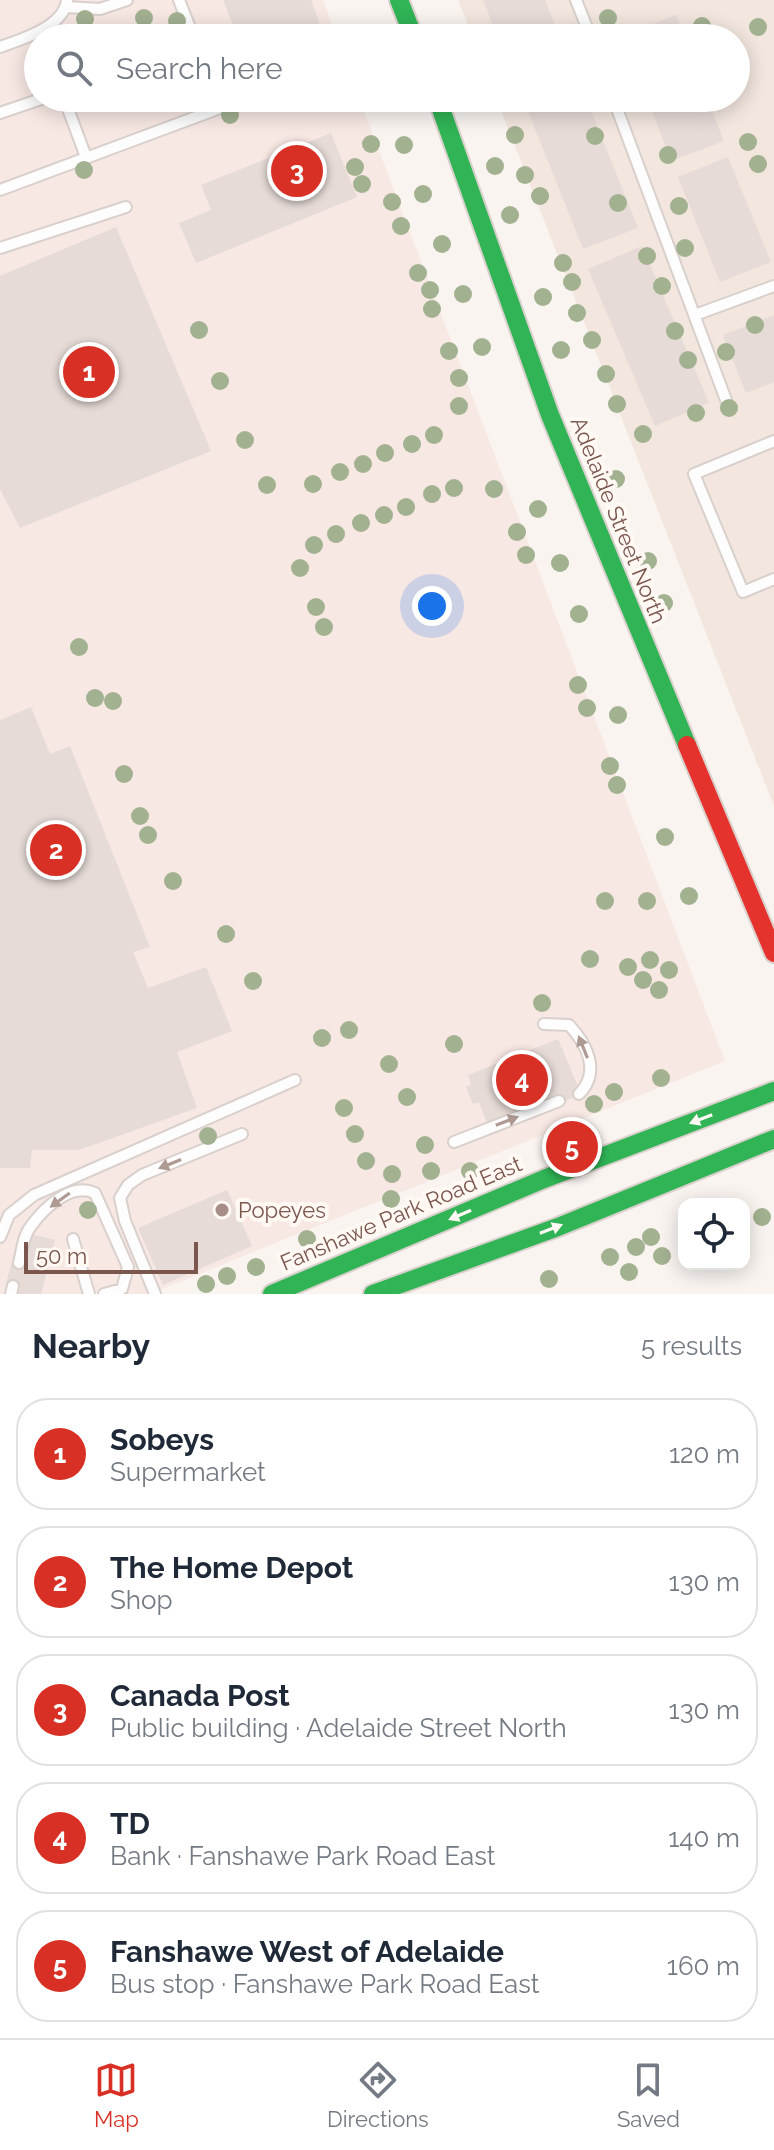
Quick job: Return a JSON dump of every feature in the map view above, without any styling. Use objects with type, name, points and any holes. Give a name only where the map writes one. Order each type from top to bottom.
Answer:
[{"type":"main road","points":[[399,0],[408,24]]},
{"type":"main road","name":"Adelaide Street North","points":[[442,112],[550,415],[774,953]]},
{"type":"main road","name":"Fanshawe Park Road East","points":[[272,1294],[544,1179],[774,1091]]},
{"type":"main road","points":[[376,1293],[558,1227],[774,1139]]},
{"type":"lane","points":[[48,24],[67,4],[100,9],[127,0]]},
{"type":"lane","points":[[179,0],[188,24]]},
{"type":"lane","points":[[576,0],[585,24]]},
{"type":"lane","points":[[0,47],[24,38]]},
{"type":"lane","points":[[0,113],[24,105]]},
{"type":"lane","points":[[69,112],[86,157]]},
{"type":"lane","points":[[0,190],[209,112]]},
{"type":"lane","points":[[618,112],[726,400]]},
{"type":"lane","points":[[0,248],[126,207]]},
{"type":"lane","points":[[695,315],[774,286]]},
{"type":"lane","points":[[774,441],[694,474],[743,592],[774,579]]},
{"type":"lane","points":[[544,1024],[569,1025],[582,1039],[591,1067],[588,1084],[579,1094]]},
{"type":"lane","points":[[0,1237],[9,1215],[34,1195],[295,1080]]},
{"type":"lane","points":[[454,1142],[559,1101]]},
{"type":"lane","points":[[155,1294],[125,1221],[120,1198],[128,1185],[142,1175],[242,1134]]},
{"type":"lane","points":[[19,1263],[30,1227],[60,1198],[78,1189],[88,1190],[95,1193],[128,1267],[122,1289],[104,1294]]},
{"type":"lane","points":[[73,1239],[89,1294]]},
{"type":"shaded area","points":[[0,0],[323,0],[332,24],[24,24],[24,112],[364,112],[725,1061],[150,1294],[0,1294]]},
{"type":"shaded area","points":[[458,0],[774,0],[774,806],[501,112],[750,112],[750,24],[467,24]]},
{"type":"building","points":[[223,0],[311,0],[320,24],[232,24]]},
{"type":"building","points":[[483,0],[545,0],[554,24],[492,24]]},
{"type":"building","points":[[676,15],[680,24],[653,24]]},
{"type":"building","points":[[528,112],[592,112],[638,228],[583,249]]},
{"type":"building","points":[[652,112],[713,112],[724,141],[671,161]]},
{"type":"building","points":[[331,133],[357,197],[196,263],[179,223],[211,210],[201,185]]},
{"type":"building","points":[[728,157],[771,262],[720,282],[678,177]]},
{"type":"building","points":[[116,227],[211,451],[20,528],[0,489],[0,276]]},
{"type":"building","points":[[642,246],[709,403],[655,426],[588,269]]},
{"type":"building","points":[[774,315],[774,382],[746,393],[723,335]]},
{"type":"building","points":[[31,707],[50,754],[70,746],[150,947],[133,952],[148,988],[206,967],[232,1031],[177,1052],[197,1108],[79,1150],[32,1150],[30,1168],[0,1168],[0,720]]},
{"type":"building","points":[[558,1039],[579,1089],[574,1091],[577,1096],[563,1102],[561,1096],[555,1095],[487,1123],[479,1102],[473,1104],[466,1087],[471,1084],[468,1075]]},
{"type":"building","points":[[227,1190],[252,1246],[163,1285],[138,1228]]},
{"type":"building","points":[[31,1234],[55,1240],[41,1294],[18,1294],[20,1287],[6,1284],[12,1261],[23,1264]]},
{"type":"traffic: fast","points":[[399,0],[408,24]]},
{"type":"traffic: fast","points":[[442,112],[550,415],[687,745]]},
{"type":"traffic: fast","points":[[272,1294],[544,1179],[774,1091]]},
{"type":"traffic: fast","points":[[373,1294],[558,1227],[774,1139]]},
{"type":"traffic: jam","points":[[687,745],[774,953]]},
{"type":"place","name":"Canada Post","points":[[297,171]]},
{"type":"place","name":"Sobeys","points":[[89,372]]},
{"type":"place","name":"The Home Depot","points":[[56,850]]},
{"type":"place","name":"TD","points":[[522,1080]]},
{"type":"place","name":"Fanshawe West of Adelaide","points":[[572,1147]]},
{"type":"place","name":"Popeyes","points":[[222,1210]]}]
